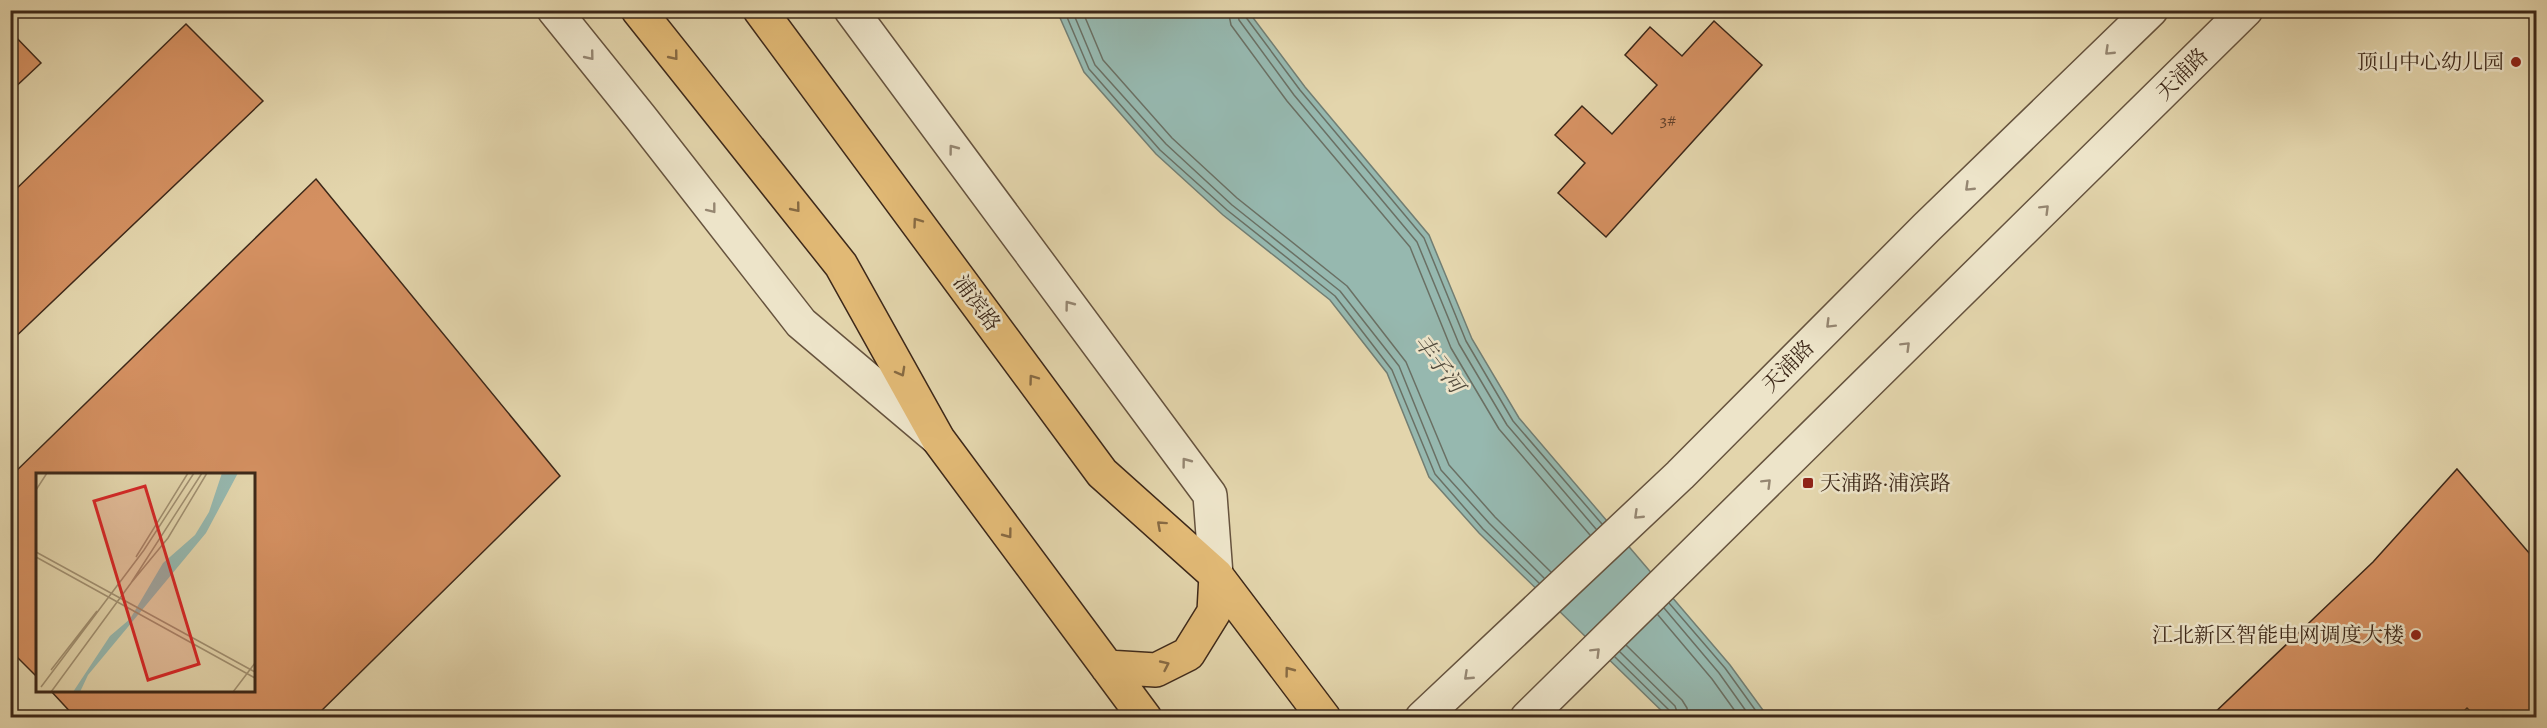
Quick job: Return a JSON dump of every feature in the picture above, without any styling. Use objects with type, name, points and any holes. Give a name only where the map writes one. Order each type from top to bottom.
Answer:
[{"type":"main road","points":[[638,10],[841,265],[938,439],[1144,717]]},
{"type":"main road","name":"浦滨路","points":[[760,10],[1102,473],[1216,575],[1324,717]]},
{"type":"main road","points":[[1107,667],[1156,670],[1188,654],[1214,612],[1216,575]]},
{"type":"street","points":[[554,10],[801,323],[938,439]]},
{"type":"street","points":[[851,10],[1210,495],[1216,575]]},
{"type":"street","name":"天浦路","points":[[1422,717],[1511,636],[1680,475],[1926,228],[2151,10]]},
{"type":"street","name":"天浦路","points":[[1527,717],[1554,693],[2246,10]]},
{"type":"water","name":"丰子河","points":[[1057,11],[1248,11],[1305,87],[1429,235],[1472,339],[1519,418],[1730,665],[1768,717],[1668,717],[1479,533],[1429,477],[1387,373],[1330,300],[1223,215],[1156,154],[1084,72]]},
{"type":"building","points":[[2522,10],[2536,10],[2536,27]]},
{"type":"building","points":[[1714,21],[1762,65],[1606,237],[1558,193],[1585,163],[1555,135],[1582,106],[1612,134],[1657,85],[1625,55],[1650,27],[1682,56]]},
{"type":"building","points":[[186,24],[263,101],[10,342],[10,195]]},
{"type":"building","points":[[10,31],[41,63],[10,92]]},
{"type":"building","points":[[316,179],[560,476],[314,718],[76,718],[52,692],[255,692],[255,473],[36,473],[36,676],[10,650],[10,477]]},
{"type":"building","name":"江北新区智能电网调度大楼","points":[[2457,469],[2536,561],[2536,718],[2477,718],[2467,708],[2457,718],[2209,718],[2373,562]]},
{"type":"place","name":"顶山中心幼儿园","points":[[2516,62]]},
{"type":"place","name":"天浦路·浦滨路","points":[[1808,483]]},
{"type":"place","name":"江北新区智能电网调度大楼","points":[[2416,635]]}]
